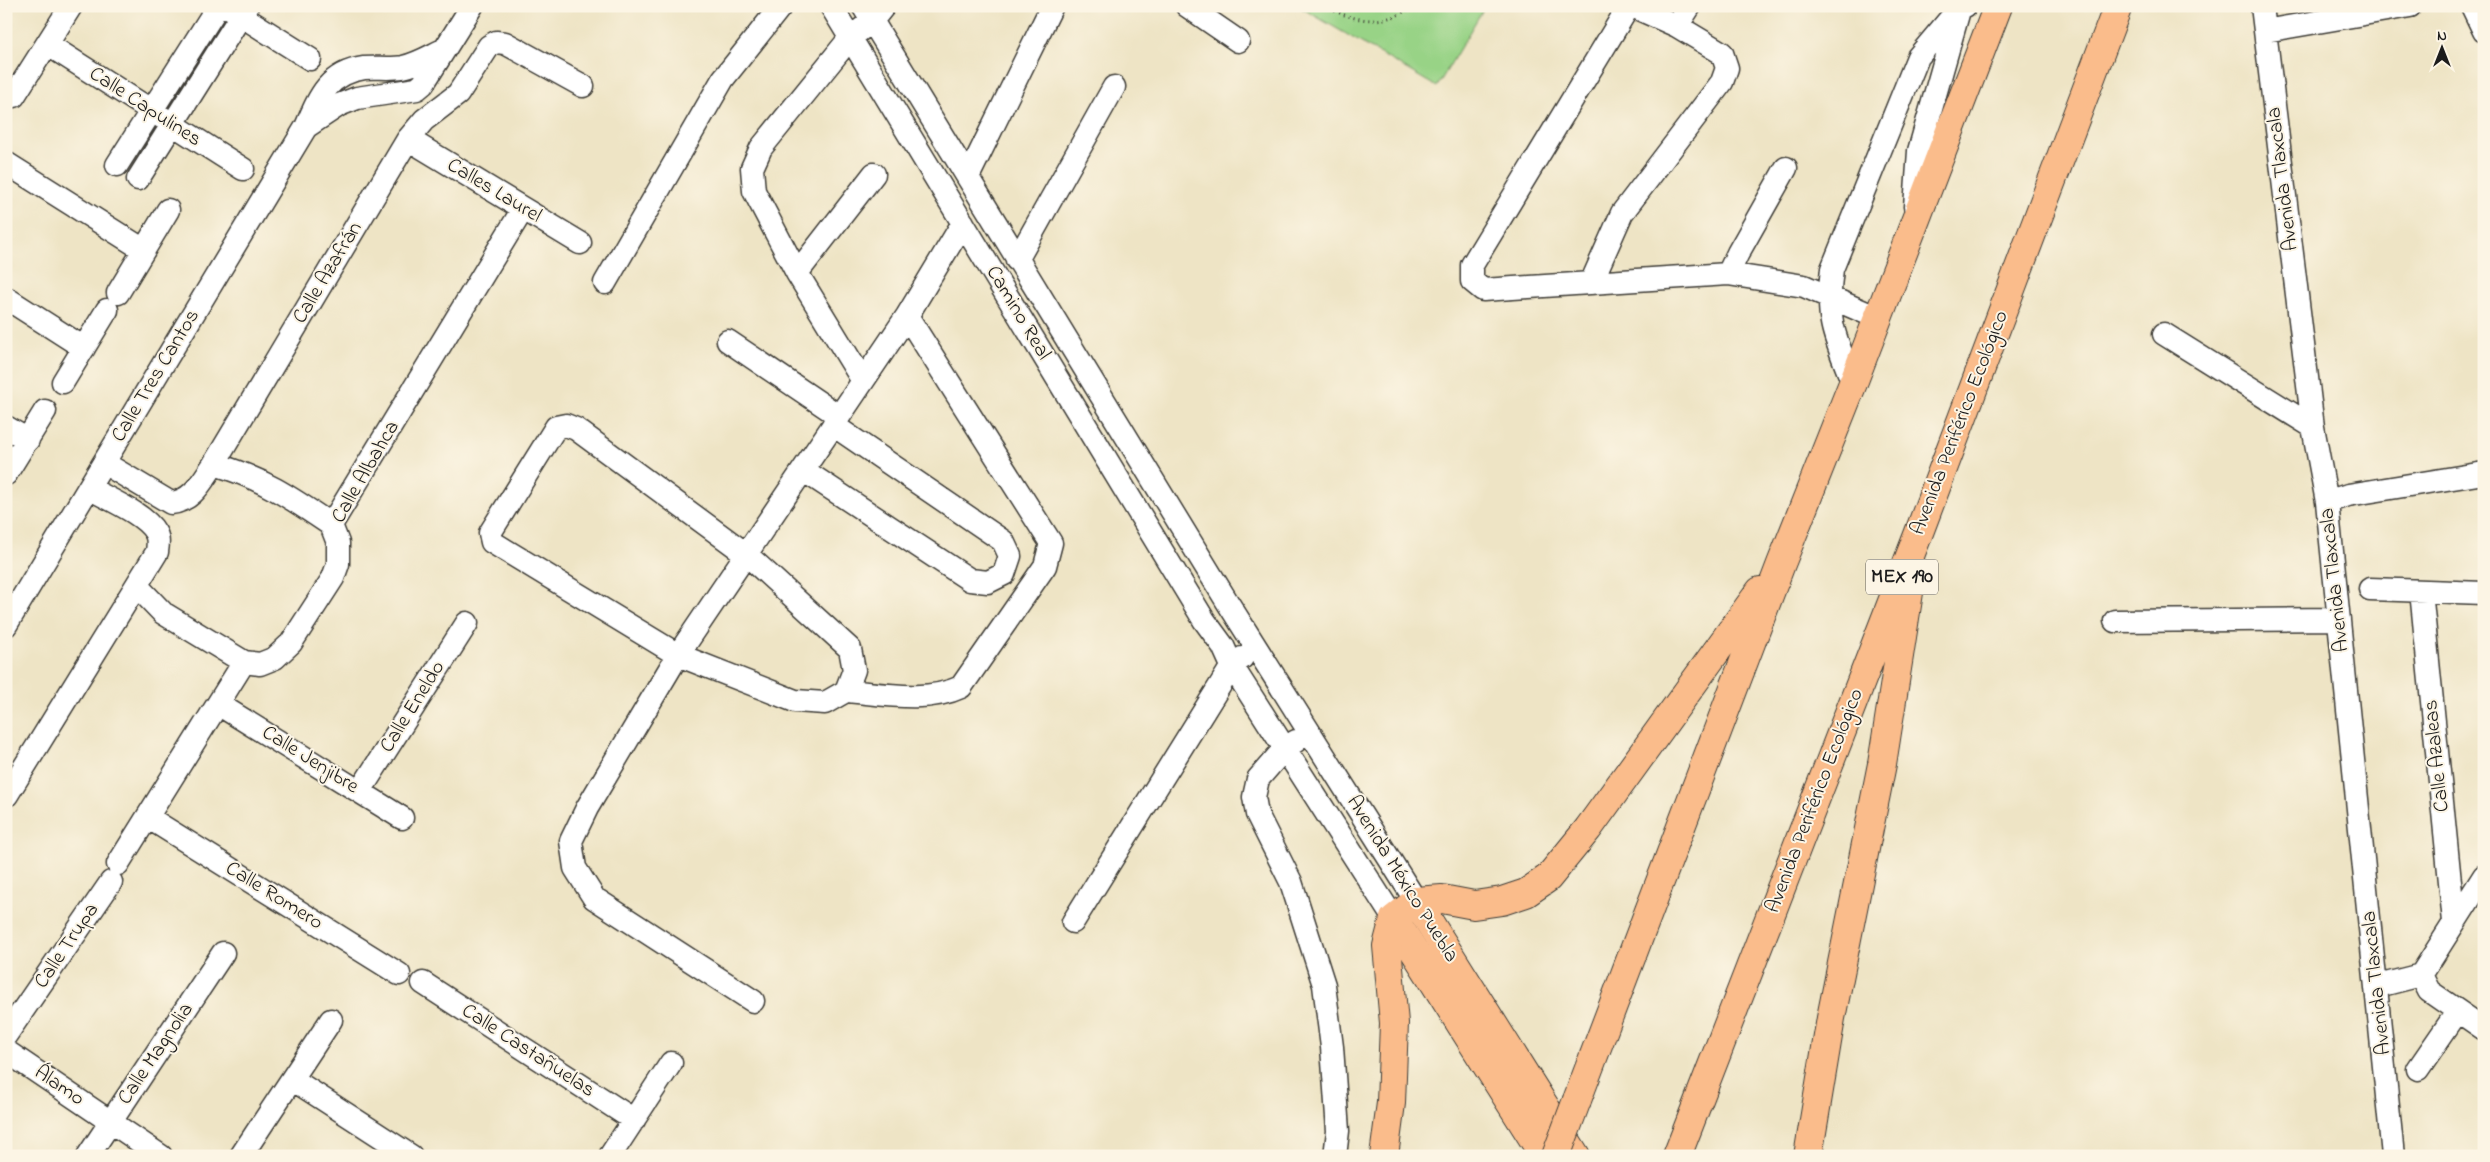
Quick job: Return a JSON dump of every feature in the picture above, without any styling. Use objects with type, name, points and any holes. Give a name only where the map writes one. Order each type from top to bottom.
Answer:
[{"type":"main road","points":[[1556,1156],[1781,564],[1914,227],[1998,6]]},
{"type":"main road","name":"Avenida Periférico Ecológico","points":[[1679,1151],[1918,535],[2118,6]]},
{"type":"main road","points":[[1808,1156],[1832,1018],[1882,764],[1918,535]]},
{"type":"main road","points":[[1384,1156],[1391,1102],[1394,1022],[1387,946],[1394,918],[1416,901],[1442,899],[1474,905],[1502,901],[1526,894],[1548,878],[1588,829],[1781,564]]},
{"type":"main road","name":"Avenida México Puebla","points":[[1416,901],[1576,1156]]},
{"type":"main road","name":"Avenida México Puebla","points":[[1394,918],[1544,1156]]},
{"type":"street","points":[[14,96],[72,6]]},
{"type":"street","points":[[117,165],[218,6]]},
{"type":"street","name":"Calle Tres Cantos","points":[[6,625],[306,127],[339,105],[357,98],[417,90],[472,6]]},
{"type":"street","points":[[605,283],[723,79],[781,6]]},
{"type":"street","name":"Camino Real","points":[[831,6],[1204,620]]},
{"type":"street","points":[[968,177],[1052,6]]},
{"type":"street","points":[[1187,6],[1238,41]]},
{"type":"street","points":[[1591,283],[1622,213],[1722,82],[1727,68],[1722,53],[1678,26],[1631,6],[1472,265],[1472,281],[1483,290],[1591,283],[1728,274],[1804,286],[1878,318]]},
{"type":"street","points":[[1678,26],[1690,6]]},
{"type":"street","name":"Avenida Tlaxcala","points":[[2262,6],[2313,427],[2328,502],[2378,986],[2393,1156]]},
{"type":"street","points":[[2264,31],[2410,6]]},
{"type":"street","points":[[2472,6],[2484,31]]},
{"type":"street","points":[[1914,227],[1919,151],[1962,7]]},
{"type":"street","points":[[1853,383],[1832,330],[1828,296],[1832,269],[1918,57],[1962,7]]},
{"type":"street","points":[[138,179],[238,9],[310,59]]},
{"type":"street","points":[[863,381],[797,274],[754,191],[752,168],[762,148],[873,11]]},
{"type":"street","name":"Camino Real","points":[[873,11],[1017,260],[1228,603]]},
{"type":"street","name":"Calle Azafrán","points":[[104,463],[171,504],[183,502],[192,494],[214,464],[408,139],[424,120],[458,94],[489,46],[496,42],[505,43],[583,86]]},
{"type":"street","name":"Calle Capulines","points":[[47,44],[243,169]]},
{"type":"street","points":[[1017,260],[1114,87]]},
{"type":"street","name":"Calles Laurel","points":[[408,139],[580,243]]},
{"type":"street","points":[[6,163],[144,250]]},
{"type":"street","points":[[1728,274],[1738,252],[1786,168]]},
{"type":"street","points":[[797,274],[874,174]]},
{"type":"street","name":"Calle Albahca","points":[[244,662],[260,664],[275,658],[291,643],[333,578],[338,564],[338,543],[331,525],[523,209]]},
{"type":"street","points":[[63,382],[168,210]]},
{"type":"street","points":[[753,1000],[594,898],[574,868],[571,841],[583,816],[678,655],[907,316],[964,223]]},
{"type":"street","points":[[6,298],[84,348]]},
{"type":"street","points":[[846,691],[854,670],[850,649],[746,554],[576,429],[566,425],[556,427],[490,533],[492,542],[678,655],[795,701],[826,703],[846,691],[930,696],[945,695],[961,687],[1045,566],[1051,543],[907,316]]},
{"type":"street","points":[[2164,334],[2313,427]]},
{"type":"street","points":[[728,342],[1003,541],[1010,556],[1004,574],[988,582],[970,580],[803,470]]},
{"type":"street","points":[[6,474],[45,412]]},
{"type":"street","points":[[6,427],[28,440]]},
{"type":"street","points":[[214,464],[240,472],[278,489],[331,525]]},
{"type":"street","points":[[2328,502],[2348,495],[2484,472]]},
{"type":"street","points":[[7,795],[158,552],[158,540],[155,531],[137,516],[89,488]]},
{"type":"street","points":[[137,516],[150,491]]},
{"type":"street","points":[[137,586],[163,613],[244,662],[149,818]]},
{"type":"street","points":[[2370,589],[2484,593]]},
{"type":"street","name":"Calle Azaleas","points":[[2421,591],[2454,922]]},
{"type":"street","name":"Avenida México Puebla","points":[[1228,603],[1416,901]]},
{"type":"street","points":[[2115,621],[2339,619]]},
{"type":"street","name":"Avenida México Puebla","points":[[1204,620],[1223,646],[1232,666],[1394,918]]},
{"type":"street","name":"Calle Eneldo","points":[[360,791],[467,623]]},
{"type":"street","points":[[1073,922],[1232,666],[1256,647]]},
{"type":"street","name":"Calle Jenjibre","points":[[218,704],[402,818]]},
{"type":"street","points":[[1310,733],[1285,748],[1258,779],[1254,797],[1257,814],[1291,882],[1324,986],[1332,1047],[1338,1131],[1335,1156]]},
{"type":"street","name":"Calle Trupa","points":[[6,1035],[115,873],[149,818]]},
{"type":"street","name":"Calle Romero","points":[[149,818],[399,974]]},
{"type":"street","points":[[2378,986],[2421,975],[2484,876]]},
{"type":"street","name":"Calle Magnolia","points":[[88,1156],[223,953]]},
{"type":"street","points":[[2421,975],[2429,991],[2484,1029]]},
{"type":"street","name":"Calle Castañuelas","points":[[423,983],[634,1120]]},
{"type":"street","points":[[2418,1068],[2458,1011]]},
{"type":"street","points":[[241,1156],[331,1020]]},
{"type":"street","name":"Álamo","points":[[6,1051],[161,1156]]},
{"type":"street","points":[[610,1156],[671,1063]]},
{"type":"street","points":[[292,1079],[411,1156]]},
{"type":"path","points":[[1326,6],[1339,14],[1373,22],[1405,13],[1412,6]]},
{"type":"green space","points":[[1298,6],[1485,6],[1437,87]]}]
